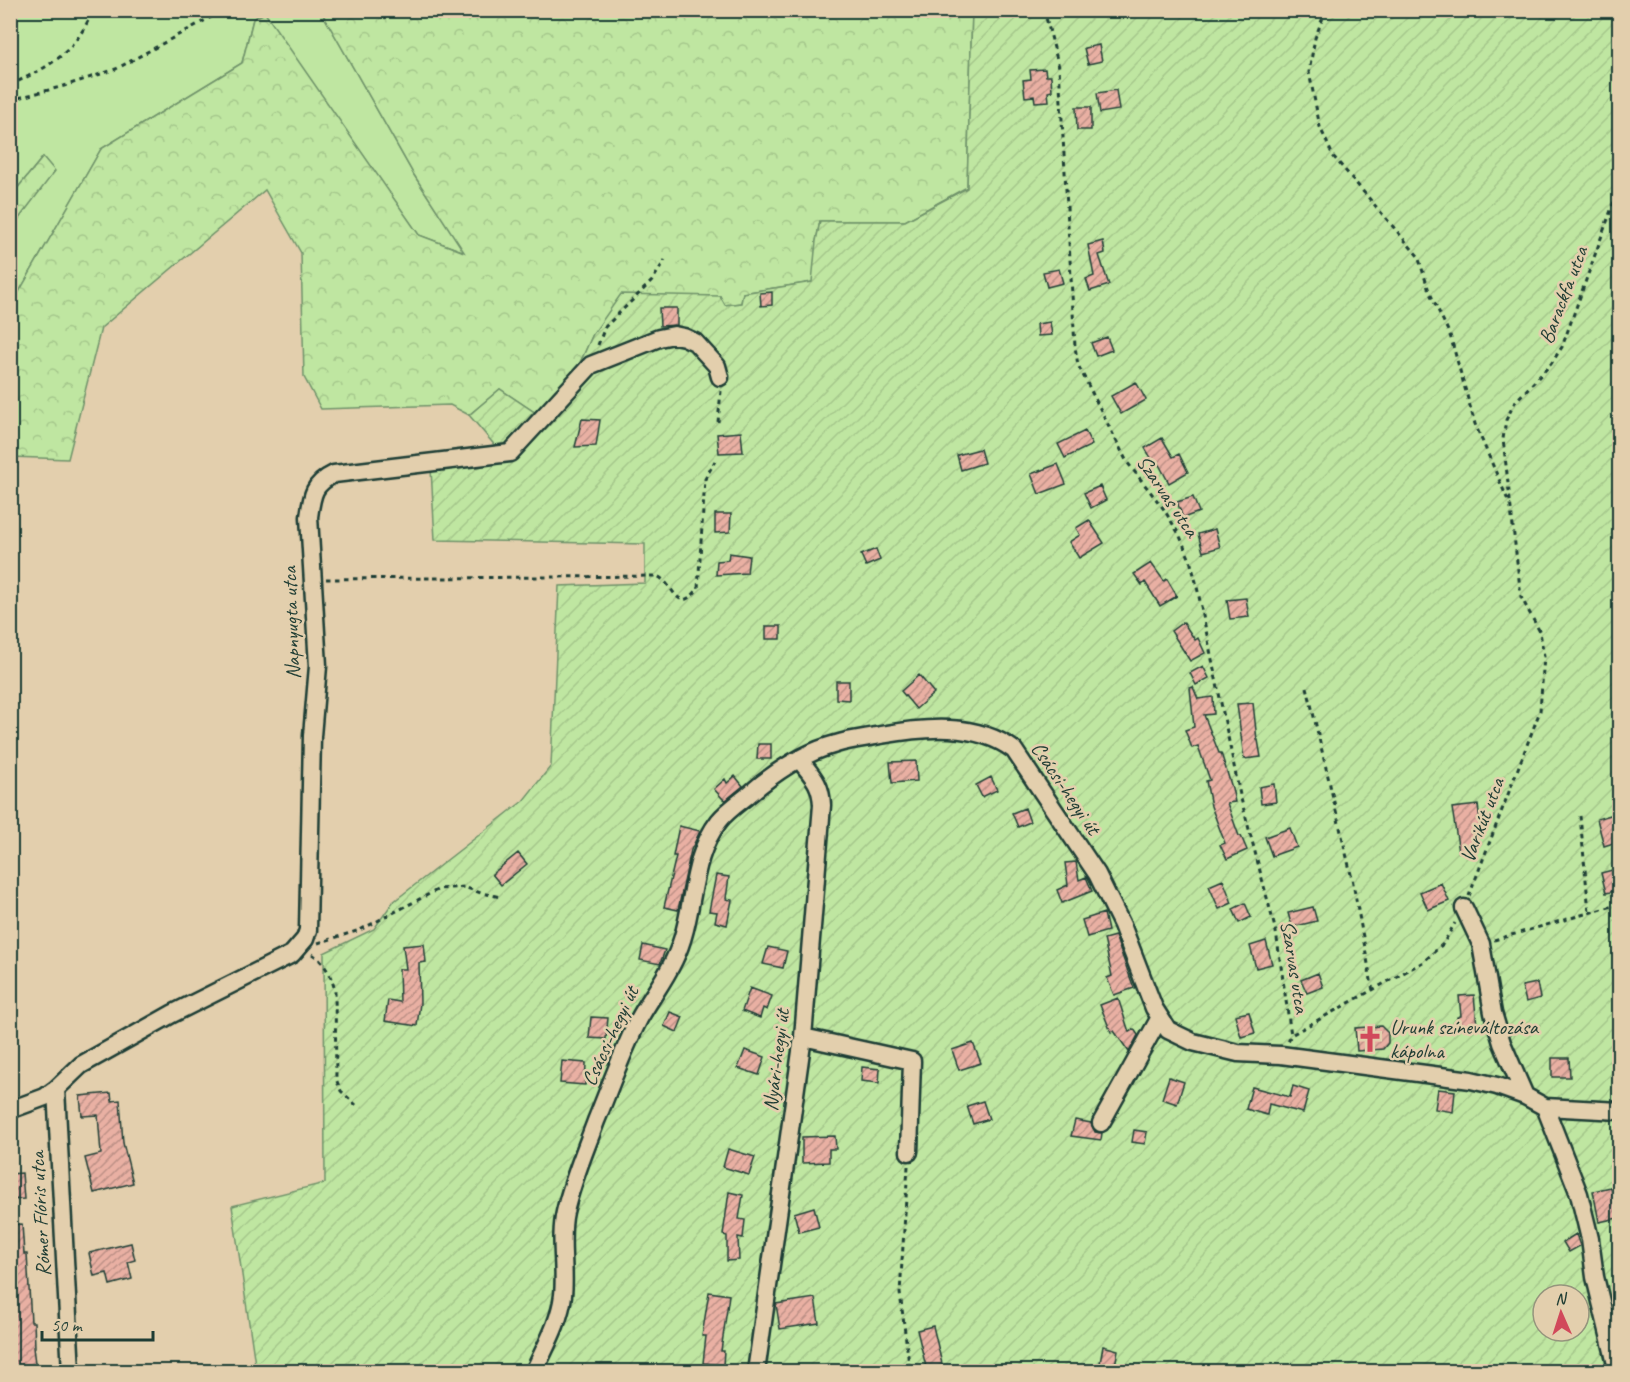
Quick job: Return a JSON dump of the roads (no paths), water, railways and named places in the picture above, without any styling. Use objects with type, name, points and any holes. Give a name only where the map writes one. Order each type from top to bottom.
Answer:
[{"type":"street","name":"Napnyugta utca","points":[[56,1089],[81,1065],[172,1014],[299,948],[308,930],[312,736],[318,666],[309,517],[311,500],[322,480],[334,474],[510,453],[591,365],[660,338],[684,337],[695,342],[717,366],[720,377]]},
{"type":"street","name":"Csácsi-hegyi út","points":[[534,1371],[560,1312],[563,1294],[564,1215],[572,1183],[620,1059],[640,1018],[675,960],[687,926],[696,877],[707,840],[719,820],[760,785],[799,759],[838,743],[909,730],[936,728],[984,734],[1000,740],[1014,750],[1097,874],[1122,925],[1159,1018],[1168,1030],[1193,1042],[1238,1053],[1281,1055],[1471,1080],[1525,1096],[1545,1107],[1620,1111]]},
{"type":"street","name":"Nyári-hegyi út","points":[[756,1371],[803,1037],[822,805],[818,784],[799,759]]},
{"type":"street","points":[[1464,908],[1481,944],[1493,1013],[1502,1044],[1525,1096]]},
{"type":"street","points":[[1101,1123],[1159,1018]]},
{"type":"street","points":[[803,1037],[912,1061],[909,1152]]},
{"type":"street","points":[[10,1110],[45,1097],[56,1089]]},
{"type":"street","name":"Rómer Flóris utca","points":[[56,1089],[71,1371]]},
{"type":"street","points":[[1545,1107],[1579,1194],[1590,1239],[1595,1276],[1618,1371]]},
{"type":"place","name":"Urunk színeváltozása kápolna","points":[[1370,1039]]}]
